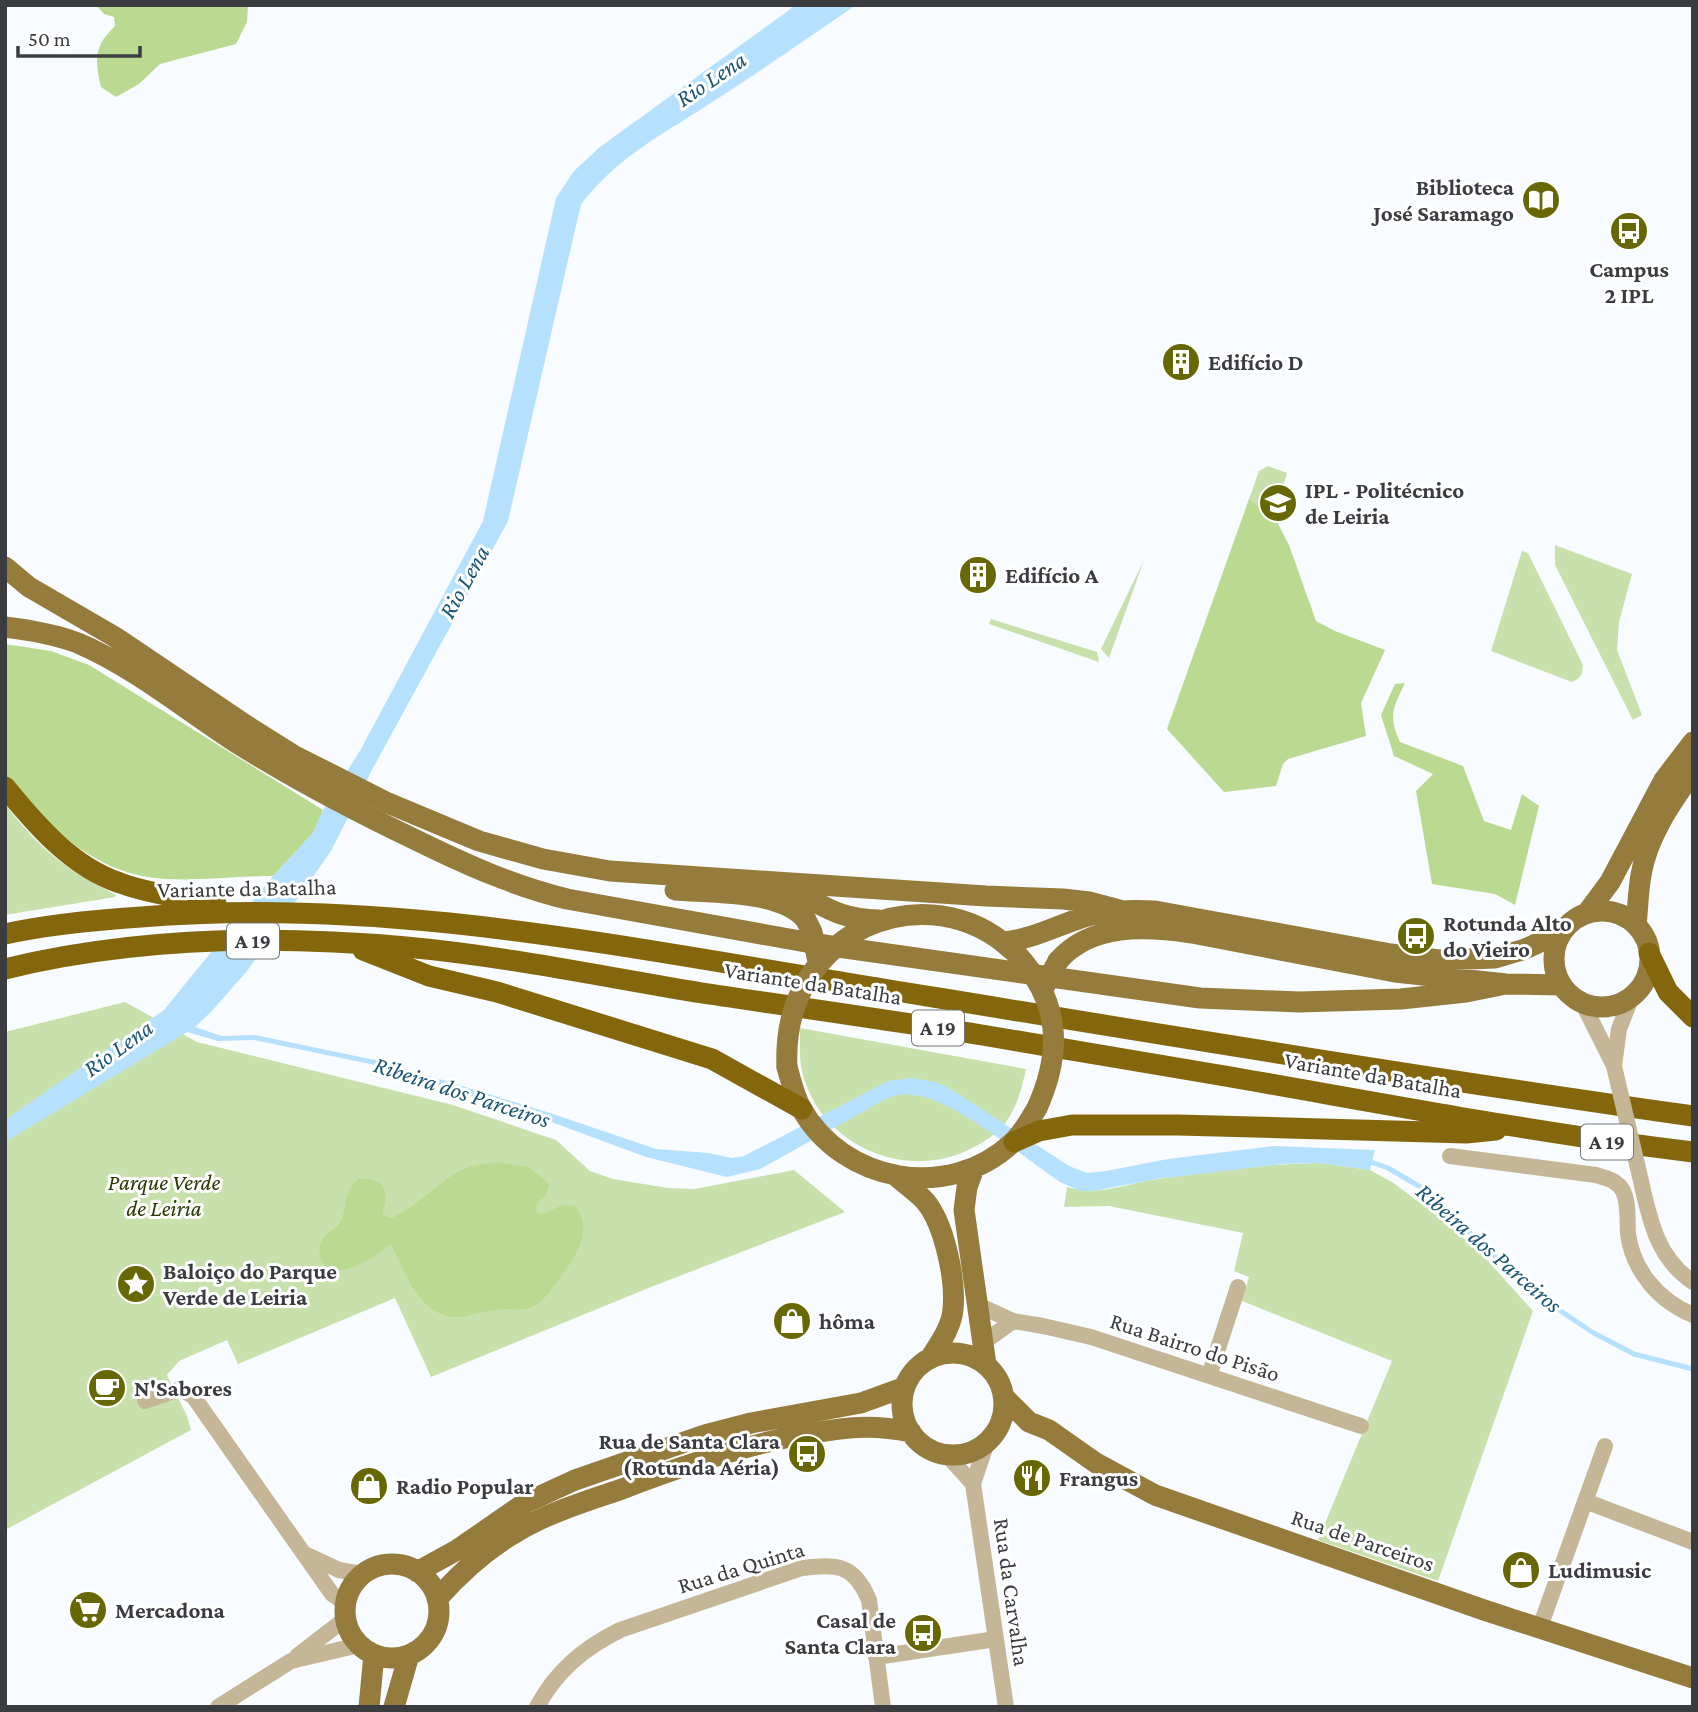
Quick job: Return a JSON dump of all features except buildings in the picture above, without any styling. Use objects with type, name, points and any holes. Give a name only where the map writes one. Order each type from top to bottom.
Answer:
[{"type":"highway","points":[[5,787],[44,832],[76,859],[102,876],[178,906]]},
{"type":"highway","name":"Variante da Batalha","points":[[5,934],[178,906],[386,915],[581,939],[1432,1078],[1693,1116]]},
{"type":"highway","name":"Variante da Batalha","points":[[5,969],[57,956],[155,945],[266,940],[404,947],[545,966],[980,1034],[1522,1128],[1693,1152]]},
{"type":"highway","points":[[351,945],[429,976],[497,992],[712,1059],[802,1109]]},
{"type":"highway","points":[[1650,953],[1668,992],[1693,1017]]},
{"type":"highway","points":[[1014,1142],[1039,1131],[1072,1125],[1178,1125],[1466,1133],[1522,1128]]},
{"type":"main road","points":[[5,567],[29,587],[115,637],[247,726],[290,764]]},
{"type":"main road","points":[[5,627],[57,636],[97,652],[290,764],[384,813],[479,841],[578,866],[647,875],[986,897],[1063,899],[1100,904],[1119,910]]},
{"type":"main road","points":[[1587,913],[1610,882],[1664,780],[1693,742]]},
{"type":"main road","points":[[1636,925],[1641,873],[1647,855],[1660,824],[1693,772]]},
{"type":"main road","points":[[384,813],[419,841],[515,885],[567,899],[817,944],[1136,991],[1226,1000],[1339,1002],[1447,995],[1506,984]]},
{"type":"main road","points":[[419,841],[573,878],[775,900],[797,911],[806,920],[812,932],[818,962]]},
{"type":"main road","points":[[767,881],[802,895],[841,916],[871,924]]},
{"type":"main road","points":[[1010,948],[1023,940],[1082,918],[1119,910],[1155,911],[1391,954],[1439,960],[1481,960],[1504,956],[1562,932]]},
{"type":"main road","points":[[1600,910],[1613,912],[1636,925],[1645,938],[1650,953],[1648,970],[1642,985],[1632,996],[1608,1006],[1574,998],[1562,985],[1556,972],[1556,944],[1562,932],[1577,917],[1600,910]]},
{"type":"main road","points":[[900,915],[945,916],[978,926],[1010,948],[1043,989],[1052,1022],[1052,1057],[1045,1089],[1037,1108],[1014,1142],[974,1168],[939,1177],[896,1176],[869,1168],[848,1156],[818,1130],[802,1109],[787,1068],[787,1046],[794,1012],[805,983],[818,962],[829,951],[871,924],[900,915]]},
{"type":"main road","points":[[1043,989],[1058,961],[1078,943],[1104,933],[1138,928],[1192,933],[1395,972],[1506,984],[1562,985]]},
{"type":"main road","points":[[974,1168],[967,1187],[964,1210],[986,1365]]},
{"type":"main road","points":[[896,1176],[925,1201],[935,1216],[950,1271],[953,1310],[949,1326],[931,1357],[911,1375],[905,1387],[903,1415],[911,1432],[928,1448],[956,1455],[973,1451],[992,1437],[1029,1422]]},
{"type":"main road","points":[[931,1357],[960,1353],[974,1357],[995,1374],[1003,1396],[1004,1408],[992,1437]]},
{"type":"main road","points":[[417,1572],[457,1550],[525,1503],[575,1480],[705,1435],[751,1423],[860,1403],[905,1387]]},
{"type":"main road","name":"Rua de Parceiros","points":[[1003,1396],[1029,1422],[1049,1430],[1097,1463],[1155,1495],[1693,1678]]},
{"type":"main road","points":[[437,1599],[471,1563],[518,1530],[561,1511],[698,1460],[758,1443],[852,1426],[874,1426],[911,1432]]},
{"type":"main road","points":[[389,1564],[404,1566],[417,1572],[426,1579],[437,1599],[439,1613],[430,1638],[421,1648],[409,1655],[386,1658],[367,1650],[350,1633],[345,1611],[354,1582],[375,1567],[389,1564]]},
{"type":"main road","points":[[367,1650],[369,1707]]},
{"type":"main road","points":[[394,1707],[409,1655]]},
{"type":"street","points":[[1614,1066],[1619,1030],[1632,996]]},
{"type":"street","points":[[1582,1002],[1600,1033],[1614,1066],[1655,1236],[1670,1262],[1693,1282]]},
{"type":"street","points":[[1450,1156],[1595,1175],[1615,1182],[1624,1194],[1628,1235],[1637,1264],[1661,1296],[1682,1311],[1693,1315]]},
{"type":"street","points":[[1209,1376],[1238,1287]]},
{"type":"street","name":"Rua Bairro do Pisão","points":[[978,1305],[1013,1321],[1043,1325],[1091,1337],[1361,1426]]},
{"type":"street","points":[[984,1342],[1013,1321]]},
{"type":"street","points":[[145,1401],[180,1389],[193,1396],[345,1611],[291,1661],[218,1707]]},
{"type":"street","name":"Rua da Carvalha","points":[[992,1437],[974,1484],[1006,1707]]},
{"type":"street","points":[[1540,1628],[1605,1446]]},
{"type":"street","points":[[946,1454],[974,1484]]},
{"type":"street","points":[[1586,1501],[1693,1542]]},
{"type":"street","points":[[304,1554],[339,1570],[362,1574]]},
{"type":"street","name":"Rua da Quinta","points":[[537,1707],[545,1690],[561,1671],[597,1642],[644,1620],[802,1568],[839,1567],[852,1573],[863,1585],[869,1600],[883,1707]]},
{"type":"street","points":[[876,1657],[996,1639]]},
{"type":"street","points":[[291,1661],[367,1650]]},
{"type":"green space","points":[[96,5],[248,5],[247,22],[236,44],[160,64],[139,84],[116,97],[101,87],[97,61],[99,47],[115,26],[114,17],[104,14]]},
{"type":"green space","points":[[1268,466],[1287,473],[1274,516],[1249,499],[1259,471]]},
{"type":"green space","points":[[1249,499],[1274,516],[1289,545],[1316,621],[1385,650],[1361,703],[1366,736],[1288,759],[1283,764],[1276,786],[1224,792],[1167,729]]},
{"type":"green space","points":[[1555,545],[1632,574],[1619,622],[1617,650],[1642,715],[1633,720],[1555,565]]},
{"type":"green space","points":[[1522,551],[1528,553],[1583,665],[1581,676],[1572,682],[1491,651]]},
{"type":"green space","points":[[1144,560],[1109,658],[1101,649]]},
{"type":"green space","points":[[991,619],[1097,652],[1099,662],[989,624]]},
{"type":"green space","points":[[5,644],[51,651],[89,665],[323,810],[313,833],[273,876],[166,879],[140,876],[117,868],[76,846],[5,780]]},
{"type":"green space","points":[[1405,683],[1397,699],[1393,718],[1400,742],[1463,766],[1484,821],[1511,830],[1522,794],[1539,806],[1515,905],[1495,894],[1432,884],[1416,791],[1433,774],[1394,756],[1381,715],[1395,684]]},
{"type":"green space","points":[[5,804],[54,857],[116,895],[115,897],[5,915]]},
{"type":"green space","name":"Parque Verde de Leiria","points":[[125,1002],[197,1042],[453,1105],[556,1140],[590,1171],[613,1179],[668,1188],[695,1189],[794,1170],[845,1212],[651,1287],[431,1377],[395,1298],[238,1364],[227,1340],[179,1361],[167,1375],[191,1430],[5,1530],[5,1032]]},
{"type":"green space","points":[[800,1028],[1026,1069],[1011,1113],[1000,1129],[984,1142],[941,1159],[915,1161],[890,1158],[866,1149],[844,1135],[825,1118],[811,1096],[802,1071]]},
{"type":"green space","points":[[498,1162],[529,1167],[549,1184],[546,1196],[537,1203],[536,1211],[540,1215],[563,1205],[575,1206],[581,1216],[582,1236],[575,1256],[544,1299],[537,1304],[526,1309],[494,1310],[460,1317],[443,1315],[427,1305],[414,1289],[391,1244],[353,1267],[336,1270],[327,1269],[324,1265],[320,1256],[321,1243],[341,1222],[347,1194],[358,1179],[375,1181],[384,1187],[386,1199],[382,1215],[392,1218],[460,1171]]},
{"type":"green space","points":[[1320,1163],[1370,1170],[1392,1182],[1447,1223],[1487,1260],[1533,1311],[1438,1581],[1318,1540],[1392,1361],[1242,1301],[1249,1277],[1234,1271],[1243,1233],[1109,1206],[1064,1207],[1067,1187],[1101,1190],[1218,1170]]},
{"type":"water","name":"Rio Lena","points":[[796,5],[856,5],[638,150],[609,174],[581,204],[508,521],[373,768],[331,851],[247,971],[195,1027],[222,1036],[255,1035],[384,1062],[656,1149],[708,1153],[732,1158],[744,1156],[888,1081],[910,1078],[935,1082],[949,1088],[1069,1166],[1087,1173],[1168,1159],[1275,1146],[1375,1150],[1370,1170],[1320,1163],[1283,1164],[1080,1191],[1060,1182],[968,1118],[930,1099],[905,1094],[882,1101],[760,1169],[727,1177],[646,1157],[546,1120],[380,1066],[254,1040],[218,1041],[187,1032],[5,1142],[5,1120],[164,1010],[273,876],[313,833],[323,810],[361,749],[483,521],[556,198],[574,171],[600,147]]},
{"type":"waterway","name":"Ribeira dos Parceiros","points":[[1365,1160],[1388,1168],[1424,1189],[1531,1291],[1592,1332],[1634,1354],[1693,1369]]},
{"type":"place","name":"Biblioteca José Saramago","points":[[1541,200]]},
{"type":"place","name":"Campus 2 IPL","points":[[1629,231]]},
{"type":"place","name":"Edifício D","points":[[1181,362]]},
{"type":"place","name":"IPL - Politécnico de Leiria","points":[[1278,503]]},
{"type":"place","name":"Edifício A","points":[[978,575]]},
{"type":"place","name":"Rotunda Alto do Vieiro","points":[[1416,936]]},
{"type":"place","name":"Baloiço do Parque Verde de Leiria","points":[[136,1284]]},
{"type":"place","name":"hôma","points":[[792,1321]]},
{"type":"place","name":"N'Sabores","points":[[107,1388]]},
{"type":"place","name":"Rua de Santa Clara (Rotunda Aéria)","points":[[807,1454]]},
{"type":"place","name":"Frangus","points":[[1032,1478]]},
{"type":"place","name":"Radio Popular","points":[[369,1486]]},
{"type":"place","name":"Ludimusic","points":[[1521,1570]]},
{"type":"place","name":"Mercadona","points":[[88,1610]]},
{"type":"place","name":"Casal de Santa Clara","points":[[923,1633]]}]
